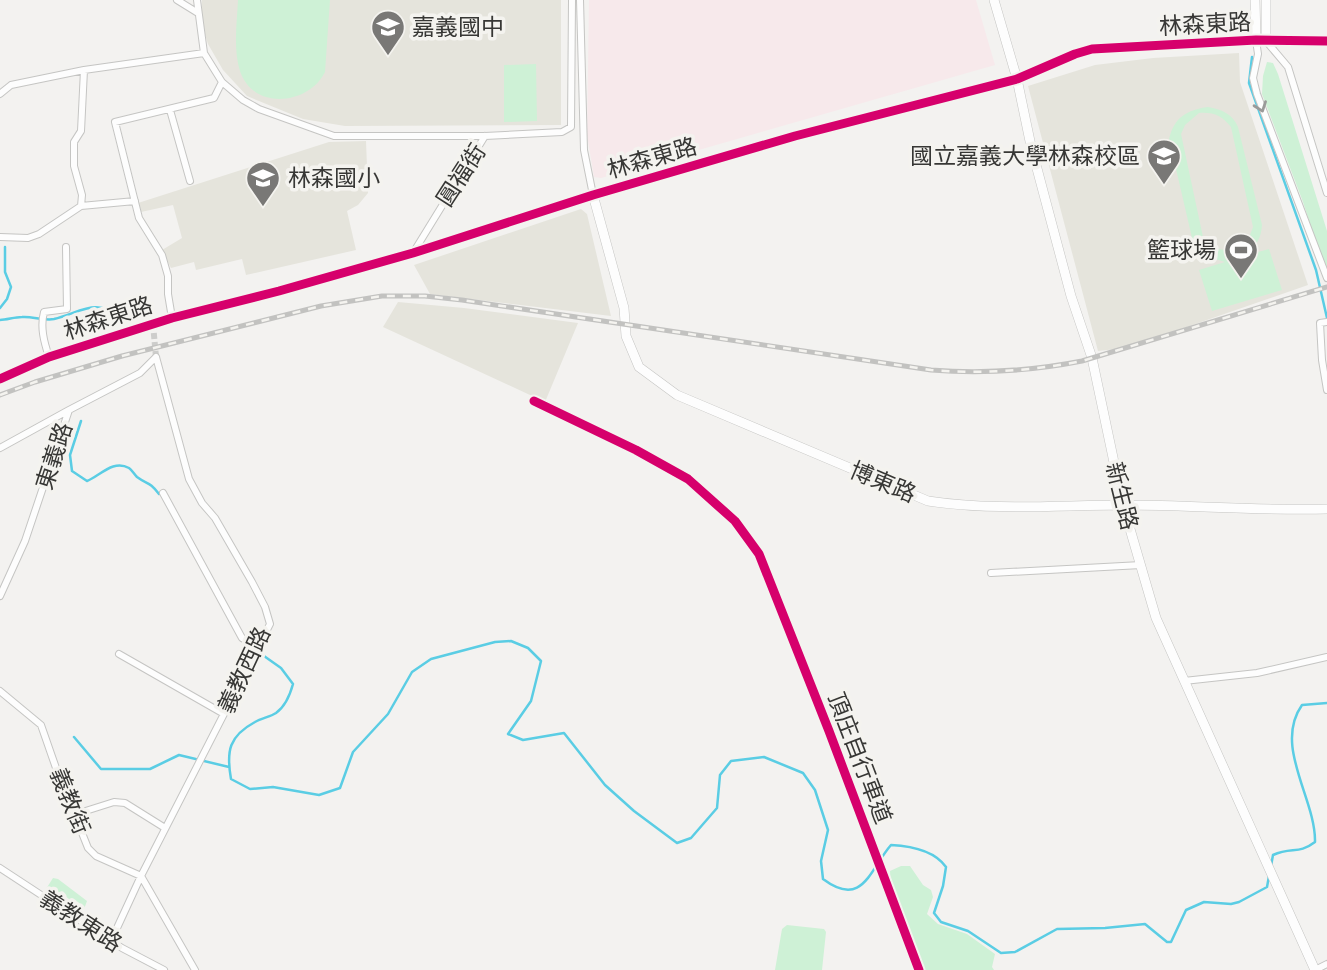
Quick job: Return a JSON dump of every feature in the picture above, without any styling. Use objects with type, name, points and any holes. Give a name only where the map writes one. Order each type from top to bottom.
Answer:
[{"type":"street","points":[[177,0],[198,13]]},
{"type":"street","points":[[197,0],[204,53],[222,82],[243,100],[259,109],[334,136],[485,136]]},
{"type":"street","name":"圓福街","points":[[413,253],[485,136],[562,132],[571,127],[572,0]]},
{"type":"street","points":[[580,0],[584,150],[593,195]]},
{"type":"street","name":"新生路","points":[[994,0],[1017,79],[1031,146],[1071,296],[1092,358],[1123,505],[1162,633],[1315,970]]},
{"type":"street","points":[[1255,0],[1258,54],[1253,78],[1257,94],[1327,278]]},
{"type":"street","points":[[1266,0],[1266,41],[1288,68],[1327,193]]},
{"type":"street","name":"林森東路","points":[[0,379],[49,357],[172,318],[413,253],[593,195],[795,136],[1017,79],[1093,49],[1256,40],[1327,41]]},
{"type":"street","points":[[0,94],[11,85],[84,70],[204,53]]},
{"type":"street","points":[[81,206],[82,195],[74,166],[74,142],[81,131],[84,70]]},
{"type":"street","points":[[172,318],[168,276],[162,255],[139,218],[115,121],[214,98],[222,82]]},
{"type":"street","points":[[170,110],[190,181]]},
{"type":"street","points":[[1319,167],[1327,165]]},
{"type":"street","name":"博東路","points":[[593,195],[624,308],[626,336],[639,366],[677,395],[928,501],[964,506],[1019,508],[1123,505],[1327,509]]},
{"type":"street","points":[[0,237],[28,238],[39,234],[81,206],[135,201]]},
{"type":"street","points":[[49,357],[42,321],[44,312],[67,309],[66,247]]},
{"type":"street","points":[[1324,322],[1322,360],[1327,390]]},
{"type":"street","name":"東義路","points":[[0,596],[25,541],[69,410],[141,373],[156,357]]},
{"type":"street","name":"義教西路","points":[[111,941],[165,828],[270,624],[265,607],[215,518],[189,480],[156,357]]},
{"type":"street","points":[[0,448],[69,410]]},
{"type":"street","points":[[163,493],[242,638],[258,648]]},
{"type":"street","points":[[991,573],[1141,565]]},
{"type":"street","points":[[120,654],[224,715]]},
{"type":"street","points":[[1184,681],[1257,673],[1327,657]]},
{"type":"street","name":"義教街","points":[[0,691],[41,725],[88,848],[96,856],[141,876]]},
{"type":"street","points":[[76,814],[114,802],[125,803],[165,828]]},
{"type":"street","name":"義教東路","points":[[0,868],[111,941],[164,970]]},
{"type":"street","points":[[141,876],[195,970]]},
{"type":"street","points":[[1315,970],[1327,964]]},
{"type":"shaded area","name":"嘉義國中","points":[[202,0],[561,0],[561,125],[345,126],[303,119],[247,96],[223,70],[208,44],[202,25]]},
{"type":"shaded area","points":[[589,0],[976,0],[995,65],[601,178],[594,177],[587,135]]},
{"type":"shaded area","name":"國立嘉義大學林森校區","points":[[1239,53],[1240,82],[1308,285],[1126,348],[1098,351],[1028,86],[1095,65],[1153,58]]},
{"type":"shaded area","name":"林森國小","points":[[366,141],[368,193],[358,205],[347,211],[356,250],[246,275],[242,259],[196,270],[194,262],[171,268],[162,250],[182,238],[173,205],[141,212],[138,203],[329,142]]},
{"type":"shaded area","points":[[581,209],[587,214],[611,316],[430,294],[414,265]]},
{"type":"shaded area","points":[[398,302],[578,323],[545,402],[383,327]]},
{"type":"green space","points":[[238,0],[330,0],[325,72],[317,83],[295,97],[281,99],[268,98],[247,84],[240,71],[237,54]]},
{"type":"green space","points":[[1267,62],[1273,63],[1278,74],[1327,231],[1327,277],[1303,202],[1262,94]]},
{"type":"green space","points":[[536,64],[537,121],[504,122],[504,65]]},
{"type":"green space","points":[[1208,107],[1230,115],[1238,127],[1262,225],[1258,242],[1247,255],[1269,249],[1282,290],[1212,311],[1199,270],[1225,262],[1203,255],[1193,242],[1169,139],[1174,125],[1182,116]],"holes":[[[1199,113],[1217,116],[1231,127],[1253,227],[1239,252],[1218,249],[1203,237],[1181,134],[1185,125]]]},
{"type":"green space","points":[[901,866],[910,866],[923,885],[931,890],[933,897],[927,914],[938,924],[967,934],[995,954],[992,967],[994,970],[923,970],[891,887],[890,871]]},
{"type":"green space","points":[[53,878],[87,901],[83,912],[46,889]]},
{"type":"green space","points":[[787,925],[824,929],[826,932],[822,970],[775,970],[782,929]]},
{"type":"waterway","points":[[1252,57],[1249,83],[1316,270],[1327,318]]},
{"type":"waterway","points":[[0,308],[11,287],[5,272],[5,247]]},
{"type":"waterway","points":[[0,320],[16,317],[54,319],[96,307],[104,308],[120,319]]},
{"type":"waterway","points":[[81,421],[70,455],[72,471],[87,481],[112,467],[123,466],[151,485],[159,494]]},
{"type":"waterway","points":[[264,656],[281,668],[293,684],[287,700],[279,710],[246,727],[231,745],[231,779],[250,789],[273,787],[319,795],[340,788],[353,752],[388,714],[412,672],[431,659],[495,642],[511,641],[528,648],[541,661],[531,701],[508,734],[523,740],[564,733],[605,785],[677,843],[691,838],[717,808],[720,775],[731,761],[764,757],[803,773],[815,790],[828,830],[821,861],[823,879],[848,890],[857,888],[871,874],[891,845],[929,853],[946,867],[934,913],[941,922],[968,931],[1001,953],[1015,952],[1057,929],[1145,924],[1167,942],[1171,942],[1186,910],[1204,902],[1239,902],[1267,887],[1269,876]]},
{"type":"waterway","points":[[1271,866],[1273,855],[1304,848],[1315,842],[1314,825],[1298,773],[1292,738],[1294,721],[1302,705],[1327,703]]},
{"type":"waterway","points":[[74,737],[101,769],[150,769],[179,755],[229,767]]},
{"type":"tunnel","points":[[153,324],[156,357]]},
{"type":"railway","points":[[0,395],[122,356],[321,306],[382,296],[425,296],[462,300],[931,370],[988,372],[1082,361],[1327,287]]},
{"type":"cycle path","points":[[0,379],[49,357],[172,318],[413,253],[593,195],[795,136],[1017,79],[1092,49],[1256,40],[1327,41]]},
{"type":"cycle path","name":"頂庄自行車道","points":[[534,401],[636,450],[688,479],[735,521],[759,554],[919,970]]},
{"type":"place","name":"嘉義國中","points":[[388,57]]},
{"type":"place","name":"國立嘉義大學林森校區","points":[[1164,186]]},
{"type":"place","name":"林森國小","points":[[263,208]]},
{"type":"place","name":"籃球場","points":[[1241,280]]}]
